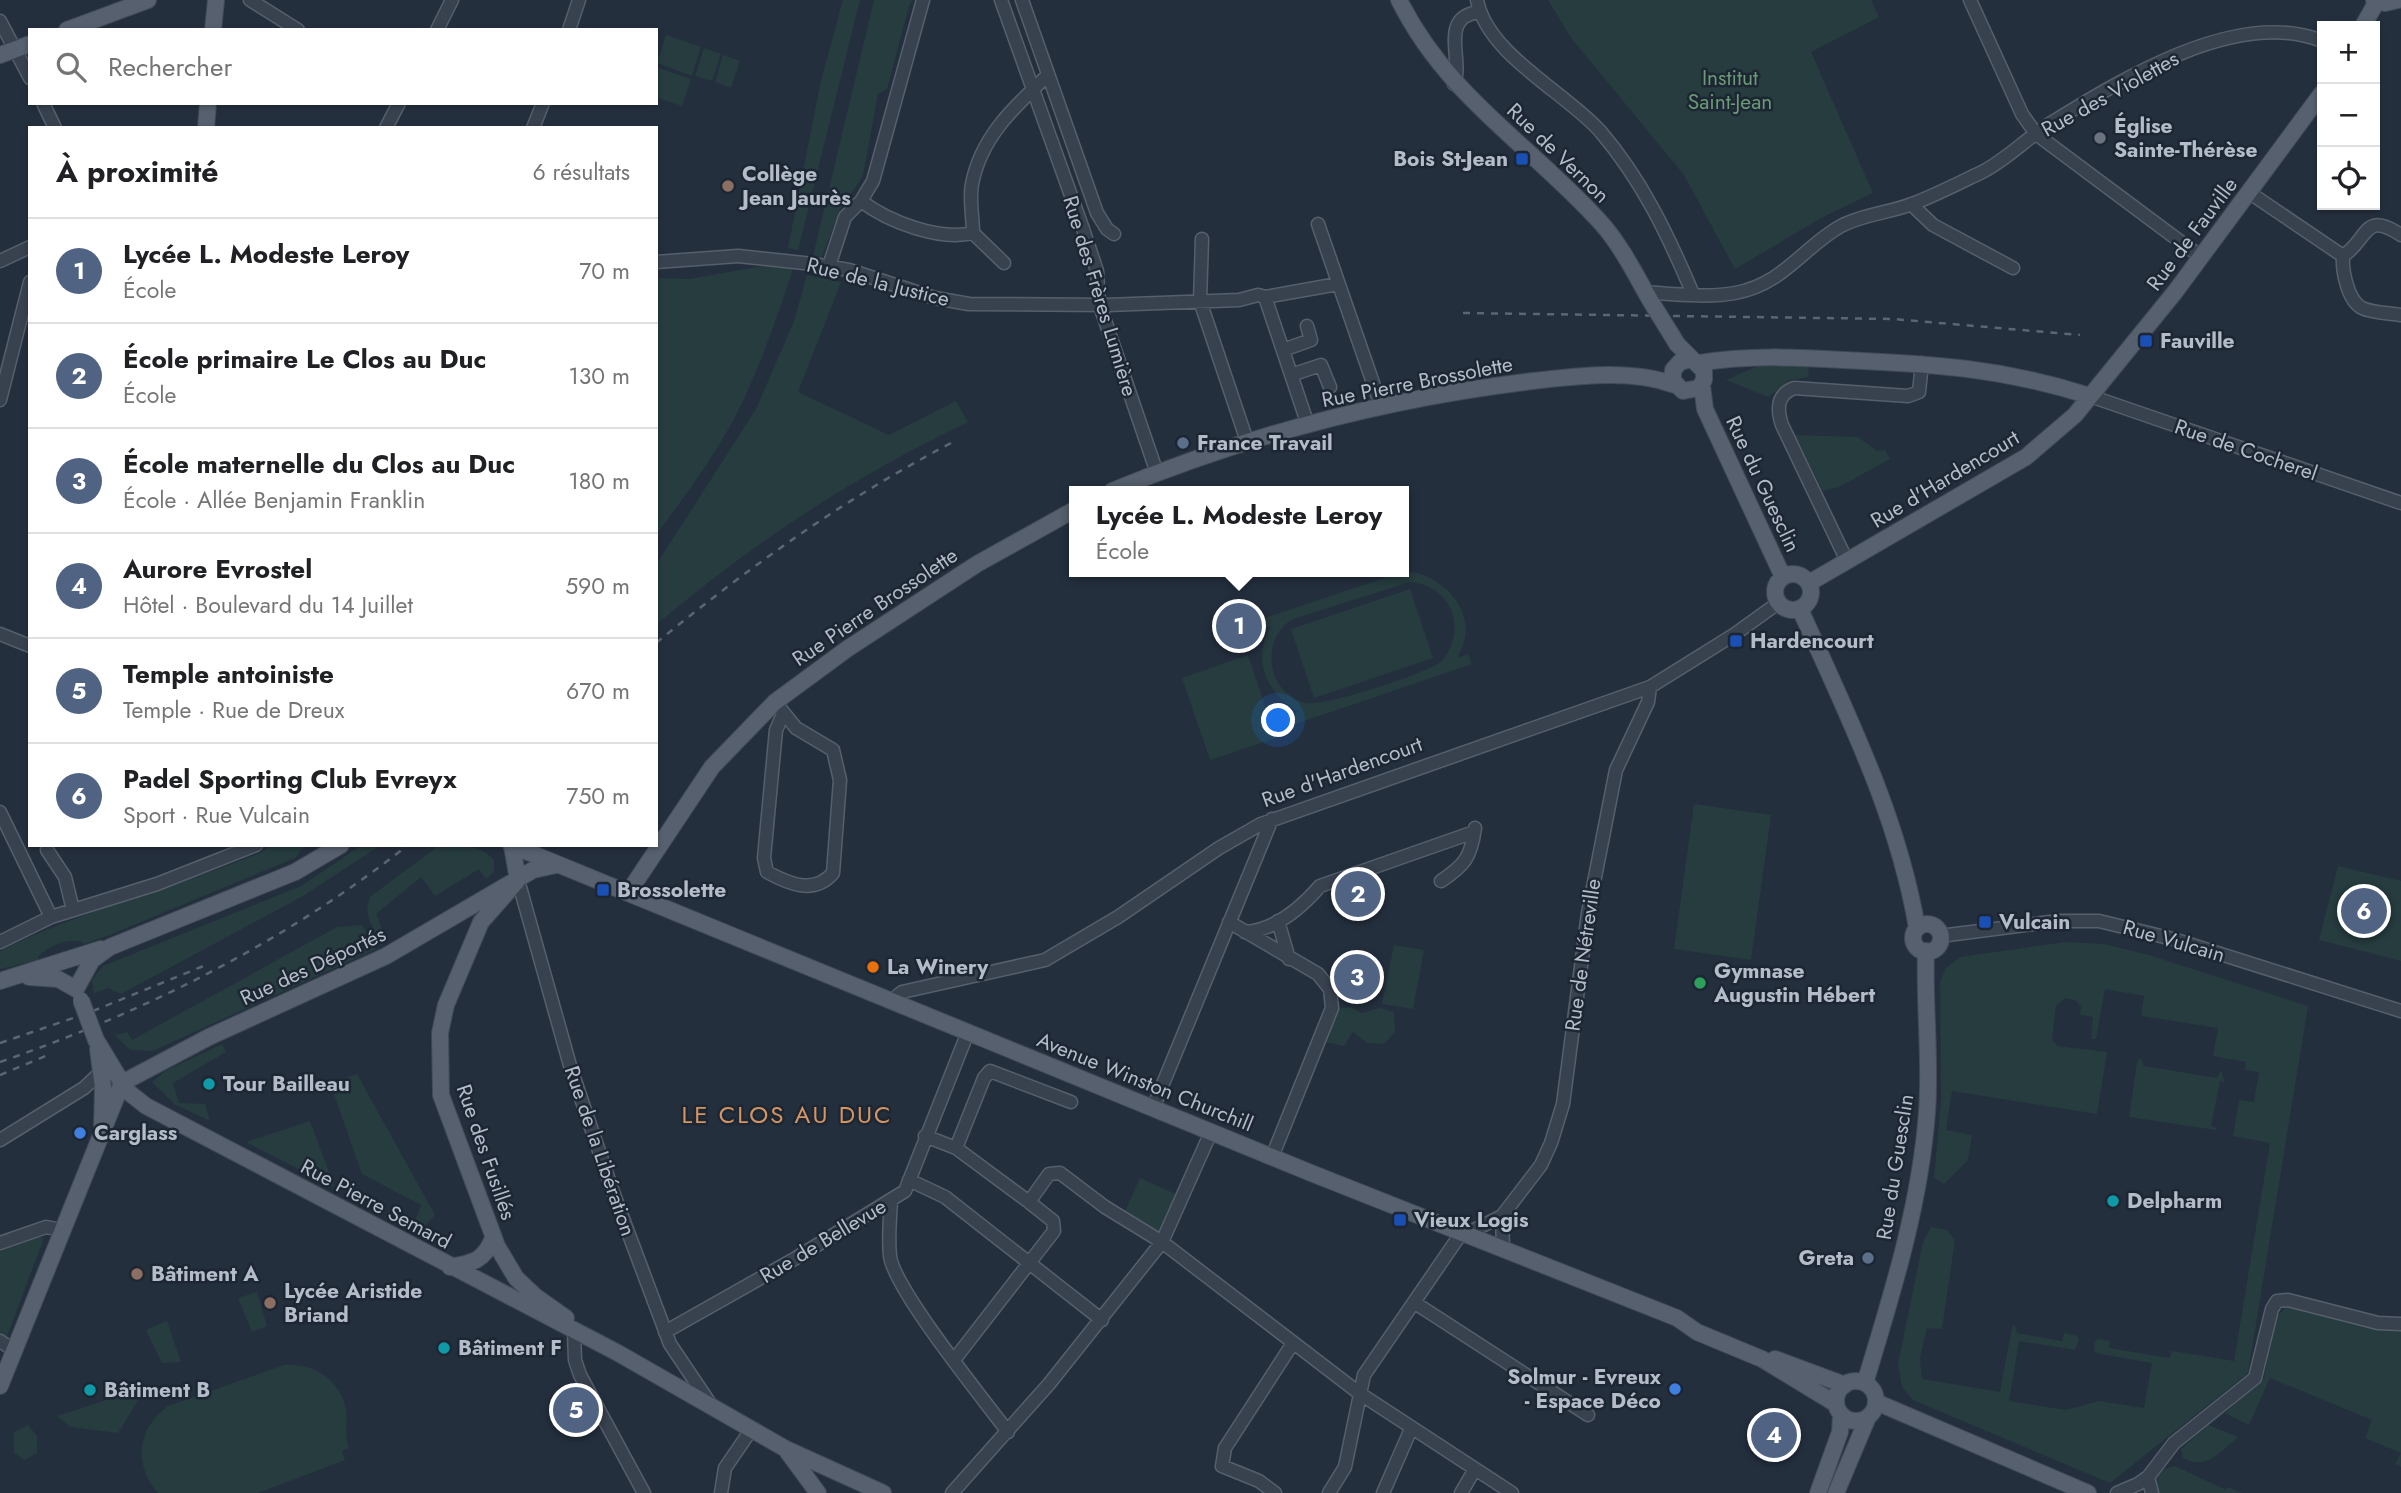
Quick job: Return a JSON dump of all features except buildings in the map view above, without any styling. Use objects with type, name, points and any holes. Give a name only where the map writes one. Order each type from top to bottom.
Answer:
[{"type":"main road","points":[[72,28],[148,0]]},
{"type":"main road","points":[[205,0],[215,15]]},
{"type":"main road","name":"Rue de Vernon","points":[[1399,0],[1424,44],[1454,84],[1570,191],[1604,227],[1674,339],[1705,409]]},
{"type":"main road","points":[[2366,21],[2376,1],[2398,0]]},
{"type":"main road","name":"Rue de Fauville","points":[[2090,396],[2201,257],[2317,100]]},
{"type":"main road","points":[[206,126],[208,105]]},
{"type":"main road","name":"Rue Pierre Brossolette","points":[[1124,486],[1308,425],[1381,406],[1494,386],[1583,375],[1657,379],[1689,375],[1739,359],[1922,363],[2014,375],[2090,396]]},
{"type":"main road","name":"Rue d'Hardencourt","points":[[1808,583],[2026,457],[2064,426],[2090,396]]},
{"type":"main road","name":"Rue du Guesclin","points":[[1705,409],[1783,577]]},
{"type":"main road","name":"Rue Pierre Brossolette","points":[[628,893],[712,767],[847,649],[976,564],[1069,513]]},
{"type":"main road","points":[[1797,575],[1808,583],[1809,596],[1800,609],[1787,610],[1778,603],[1775,590],[1783,577],[1797,575]]},
{"type":"main road","points":[[1800,609],[1843,702],[1887,811],[1906,875],[1917,928],[1913,941],[1918,948],[1926,951],[1938,945],[1940,936],[1931,925],[1917,928]]},
{"type":"main road","points":[[295,872],[310,858],[315,847]]},
{"type":"main road","points":[[7,979],[110,947],[295,872],[338,847]]},
{"type":"main road","points":[[512,847],[517,880]]},
{"type":"main road","name":"Avenue Winston Churchill","points":[[515,847],[1272,1157],[1676,1318],[1697,1332],[1762,1359]]},
{"type":"main road","name":"Rue des Déportés","points":[[124,1093],[198,1042],[386,956],[545,865],[560,865]]},
{"type":"main road","name":"Rue des Fusillés","points":[[516,1278],[493,1238],[441,1096],[440,1033],[446,1005],[481,922],[517,880]]},
{"type":"main road","points":[[78,995],[92,960],[110,947]]},
{"type":"main road","name":"Rue du Guesclin","points":[[1865,1383],[1903,1255],[1924,1146],[1929,1077],[1925,1003],[1926,951]]},
{"type":"main road","points":[[0,1386],[102,1134],[124,1093],[96,1040],[78,995],[51,977],[7,979]]},
{"type":"main road","points":[[96,1040],[101,1072],[102,1134]]},
{"type":"main road","name":"Rue Pierre Semard","points":[[124,1093],[618,1353]]},
{"type":"main road","points":[[450,1266],[474,1263],[485,1256],[493,1238]]},
{"type":"main road","name":"Rue Pierre Semard","points":[[516,1278],[551,1308],[618,1353],[786,1449],[842,1485],[883,1493]]},
{"type":"main road","points":[[1762,1359],[1777,1359],[1844,1385]]},
{"type":"main road","points":[[1762,1359],[1857,1421],[1872,1410]]},
{"type":"main road","points":[[1818,1493],[1840,1432],[1838,1393],[1844,1385],[1854,1381],[1865,1383],[1873,1391],[1872,1410],[1836,1493]]},
{"type":"main road","points":[[1872,1410],[2088,1493]]},
{"type":"main road","points":[[786,1449],[818,1493]]},
{"type":"street","points":[[250,0],[295,28]]},
{"type":"street","points":[[438,28],[452,0]]},
{"type":"street","points":[[570,28],[579,0]]},
{"type":"street","points":[[829,266],[845,217],[861,201],[873,181],[923,0]]},
{"type":"street","name":"Rue des Frères Lumière","points":[[1001,0],[1097,271],[1099,303],[1157,473]]},
{"type":"street","points":[[1023,0],[1097,213],[1107,229],[1114,234]]},
{"type":"street","points":[[1970,0],[2009,89],[2036,134],[2201,257]]},
{"type":"street","points":[[1454,84],[1459,72],[1452,37],[1464,19],[1478,6],[1501,43],[1598,129],[1638,179],[1660,218],[1693,294]]},
{"type":"street","points":[[0,21],[28,74]]},
{"type":"street","name":"Rue des Violettes","points":[[1649,298],[1735,293],[1767,282],[1793,267],[1843,225],[1911,204],[1987,169],[2036,134],[2139,74],[2183,53],[2225,38],[2265,32],[2304,34],[2317,39]]},
{"type":"street","points":[[1004,263],[973,233],[971,186],[984,145],[1048,75]]},
{"type":"street","points":[[44,105],[54,126]]},
{"type":"street","points":[[387,126],[398,105]]},
{"type":"street","points":[[534,126],[542,105]]},
{"type":"street","points":[[2250,193],[2343,256]]},
{"type":"street","points":[[861,201],[880,215],[954,237],[973,233]]},
{"type":"street","points":[[1911,204],[1933,226],[2012,268]]},
{"type":"street","points":[[1318,224],[1381,406]]},
{"type":"street","points":[[2401,235],[2389,227],[2375,224],[2367,228],[2343,256],[2342,270],[2355,301],[2361,308],[2401,316]]},
{"type":"street","points":[[1202,239],[1200,301],[1248,444]]},
{"type":"street","points":[[0,261],[28,248]]},
{"type":"street","name":"Rue de la Justice","points":[[658,262],[738,256],[788,260],[829,266],[935,298],[969,303],[1200,301],[1265,296],[1338,284]]},
{"type":"street","points":[[0,400],[28,290]]},
{"type":"street","points":[[1265,296],[1308,425]]},
{"type":"street","points":[[1283,350],[1311,340],[1307,326]]},
{"type":"street","points":[[1847,561],[1782,425],[1777,410],[1780,399],[1786,391],[1794,388],[1908,396],[1919,391],[1922,363]]},
{"type":"street","points":[[1291,374],[1321,365],[1330,387]]},
{"type":"street","name":"Rue de Cocherel","points":[[2090,396],[2401,503]]},
{"type":"street","name":"Rue d'Hardencourt","points":[[891,1001],[902,992],[1045,960],[1118,917],[1238,835],[1272,819],[1650,687],[1735,634],[1778,603]]},
{"type":"street","points":[[0,634],[28,645]]},
{"type":"street","name":"Rue de Nétreville","points":[[1329,1493],[1345,1467],[1364,1375],[1450,1249],[1467,1234],[1502,1216],[1541,1165],[1563,1104],[1599,846],[1616,770],[1648,702],[1650,687]]},
{"type":"street","points":[[779,708],[796,728],[832,750],[840,780],[832,873],[820,885],[802,886],[767,872],[764,858],[779,708]]},
{"type":"street","points":[[0,812],[51,917]]},
{"type":"street","points":[[1153,1108],[1272,819]]},
{"type":"street","points":[[1244,932],[1279,921],[1303,905],[1320,886],[1475,830],[1470,854],[1462,867],[1441,881]]},
{"type":"street","points":[[0,942],[51,917],[157,884],[251,847]]},
{"type":"street","points":[[47,850],[65,877],[73,910]]},
{"type":"street","name":"Rue de la Libération","points":[[517,880],[587,1120],[665,1332],[676,1357],[714,1408]]},
{"type":"street","points":[[1279,921],[1289,959]]},
{"type":"street","name":"Rue Vulcain","points":[[1940,936],[2058,921],[2099,921],[2173,939],[2401,1011]]},
{"type":"street","points":[[1229,922],[1318,974],[1330,989],[1332,1008],[1272,1157]]},
{"type":"street","points":[[912,1009],[925,986]]},
{"type":"street","name":"Rue de Bellevue","points":[[665,1332],[905,1191],[968,1032]]},
{"type":"street","points":[[956,1148],[984,1078],[990,1071],[1071,1102]]},
{"type":"street","points":[[0,1140],[84,1088],[101,1072]]},
{"type":"street","points":[[952,1493],[1009,1432],[1102,1320],[1162,1242],[1186,1194],[1211,1132]]},
{"type":"street","points":[[925,1136],[956,1148],[1053,1221],[1054,1231],[954,1360]]},
{"type":"street","points":[[1029,1202],[1049,1174],[1060,1173],[1105,1207],[1162,1242],[1359,1393],[1506,1491]]},
{"type":"street","points":[[909,1180],[945,1197],[1102,1320]]},
{"type":"street","points":[[891,1201],[890,1257],[896,1275],[954,1360],[1009,1432]]},
{"type":"street","points":[[1502,1216],[1503,1249]]},
{"type":"street","points":[[0,1243],[46,1227],[62,1230]]},
{"type":"street","points":[[2117,1493],[2138,1485],[2174,1443],[2255,1378],[2272,1308],[2277,1301],[2288,1300],[2378,1322],[2401,1324]]},
{"type":"street","points":[[1415,1303],[1588,1415]]},
{"type":"street","points":[[574,1332],[575,1360],[580,1374],[644,1493]]},
{"type":"street","points":[[0,1341],[15,1351]]},
{"type":"street","points":[[1275,1493],[1259,1481],[1222,1466],[1225,1448],[1293,1343]]},
{"type":"street","points":[[1383,1493],[1411,1429]]},
{"type":"street","points":[[721,1493],[725,1468],[751,1430]]},
{"type":"street","points":[[1461,1493],[1475,1469]]},
{"type":"street","points":[[2148,1476],[2152,1493]]},
{"type":"green space","points":[[843,0],[860,0],[798,250],[788,248],[821,80]]},
{"type":"green space","points":[[874,0],[913,0],[909,6],[887,89],[878,94],[863,176],[840,210],[822,257],[813,256]]},
{"type":"green space","name":"Institut Saint-Jean","points":[[1548,0],[1871,0],[1879,17],[1811,52],[1873,193],[1823,217],[1735,269],[1684,175],[1572,39]]},
{"type":"green space","points":[[666,35],[701,47],[692,76],[658,63]]},
{"type":"green space","points":[[704,48],[721,54],[712,81],[695,76]]},
{"type":"green space","points":[[723,55],[740,61],[731,88],[715,82]]},
{"type":"green space","points":[[658,68],[691,79],[682,106],[658,98]]},
{"type":"green space","points":[[763,266],[793,269],[763,355],[741,405],[702,472],[658,532],[658,278],[689,279]]},
{"type":"green space","points":[[807,275],[841,282],[798,392],[889,435],[956,401],[968,422],[885,465],[806,513],[730,566],[658,623],[658,562],[756,409],[794,321]]},
{"type":"green space","points":[[1762,364],[1809,365],[1808,377],[1790,380],[1768,397],[1726,380]]},
{"type":"green space","points":[[1795,435],[1858,437],[1877,451],[1885,450],[1890,459],[1839,487],[1823,491]]},
{"type":"green space","points":[[1409,572],[1414,572],[1440,584],[1459,604],[1466,630],[1464,644],[1457,658],[1468,654],[1472,664],[1281,729],[1278,719],[1299,712],[1278,696],[1266,675],[1262,652],[1271,626],[1248,636],[1244,625],[1387,577],[1409,577]],"holes":[[[1410,582],[1424,585],[1445,600],[1454,623],[1450,649],[1442,661],[1417,674],[1316,703],[1305,703],[1292,698],[1282,689],[1272,665],[1272,652],[1275,639],[1282,628],[1293,619]]]},
{"type":"green space","points":[[1410,589],[1433,658],[1314,698],[1291,629]]},
{"type":"green space","points":[[1248,655],[1276,738],[1210,760],[1182,678]]},
{"type":"green space","points":[[1694,804],[1771,815],[1751,960],[1674,949]]},
{"type":"green space","points":[[268,847],[303,847],[295,858],[107,936],[84,944],[80,941],[62,942],[38,956],[39,960],[0,969],[0,951],[32,936],[262,852]]},
{"type":"green space","points":[[359,847],[378,847],[303,896],[121,994],[108,988],[94,993],[92,980],[103,966],[301,886]]},
{"type":"green space","points":[[437,847],[472,847],[494,860],[494,872],[486,879],[479,869],[435,896],[421,877],[376,914],[387,942],[382,945],[368,915],[371,896]]},
{"type":"green space","points":[[2338,866],[2401,881],[2401,961],[2319,940]]},
{"type":"green space","points":[[362,925],[376,949],[153,1051],[130,1050],[115,1035],[127,1032],[132,1040],[337,927]]},
{"type":"green space","points":[[2065,942],[2104,944],[2149,955],[2308,1006],[2248,1373],[2110,1483],[1913,1400],[1902,1387],[1898,1364],[1923,1242],[1931,1227],[1947,1230],[1955,1240],[1942,1329],[1927,1328],[1920,1357],[1922,1379],[2000,1392],[2012,1327],[2015,1325],[2017,1333],[2062,1341],[2064,1333],[2079,1339],[2075,1350],[2019,1341],[2009,1401],[2066,1410],[2099,1401],[2144,1408],[2152,1363],[2095,1353],[2094,1342],[2098,1339],[2110,1341],[2109,1348],[2170,1358],[2172,1351],[2234,1361],[2270,1143],[2233,1136],[2239,1100],[2254,1102],[2259,1072],[2245,1070],[2246,1062],[2213,1056],[2218,1028],[2141,1016],[2144,996],[2105,989],[2096,1039],[2091,1039],[2093,1017],[2080,1015],[2081,1006],[2075,1000],[2065,998],[2056,1006],[2052,1039],[2057,1046],[2107,1052],[2097,1114],[1952,1091],[1946,1130],[1972,1135],[1968,1160],[1944,1184],[1934,1178],[1941,1102],[1940,982],[1946,968],[1960,957]]},
{"type":"green space","points":[[1394,945],[1424,950],[1413,1009],[1382,1004]]},
{"type":"green space","points":[[1351,1007],[1362,1013],[1379,1008],[1394,1012],[1395,1032],[1384,1044],[1367,1043],[1353,1032],[1344,1046],[1325,1042],[1335,1009]]},
{"type":"green space","points":[[222,1044],[226,1052],[173,1083],[179,1103],[205,1104],[210,1121],[174,1104],[152,1082],[165,1071]]},
{"type":"green space","points":[[2141,1058],[2144,1066],[2217,1078],[2221,1070],[2225,1083],[2220,1081],[2211,1126],[2217,1128],[2216,1130],[2129,1117],[2137,1062]]},
{"type":"green space","points":[[357,1074],[435,1215],[419,1233],[413,1225],[421,1205],[362,1174],[330,1083]]},
{"type":"green space","points":[[310,1121],[335,1188],[246,1142]]},
{"type":"green space","points":[[1140,1178],[1180,1196],[1158,1233],[1125,1211]]},
{"type":"green space","points":[[31,1236],[44,1238],[6,1339],[0,1334],[0,1250]]},
{"type":"green space","points":[[257,1292],[267,1326],[252,1332],[238,1298]]},
{"type":"green space","points":[[2286,1307],[2401,1330],[2401,1453],[2365,1438],[2372,1420],[2270,1378],[2249,1425],[2225,1413],[2264,1378],[2274,1320]]},
{"type":"green space","points":[[167,1321],[181,1362],[162,1363],[146,1330]]},
{"type":"green space","points":[[284,1365],[315,1370],[324,1375],[338,1390],[346,1410],[349,1448],[342,1451],[345,1460],[258,1493],[158,1493],[145,1471],[142,1447],[150,1425],[158,1415],[168,1406]]},
{"type":"green space","points":[[146,1387],[118,1433],[70,1427],[57,1416]]},
{"type":"green space","points":[[28,1425],[37,1436],[37,1453],[25,1460],[14,1453],[14,1432]]},
{"type":"green space","points":[[2208,1425],[2238,1437],[2219,1454],[2206,1461],[2183,1458],[2181,1449]]},
{"type":"green space","points":[[2401,1453],[2401,1467],[2395,1464]]},
{"type":"green space","points":[[2175,1466],[2226,1490],[2228,1487],[2242,1493],[2156,1493],[2156,1483],[2161,1471]]},
{"type":"railway","points":[[1463,313],[1893,319],[2080,335]]},
{"type":"railway","points":[[658,641],[798,536],[872,488],[951,443]]},
{"type":"railway","points":[[0,1062],[108,1020],[213,971],[313,913],[405,847]]},
{"type":"railway","points":[[0,1043],[88,1013],[206,965]]},
{"type":"railway","points":[[0,1075],[48,1055]]},
{"type":"place","name":"Église Sainte-Thérèse","points":[[2100,138]]},
{"type":"place","name":"Bois St-Jean","points":[[1522,159]]},
{"type":"place","name":"Collège Jean Jaurès","points":[[728,186]]},
{"type":"place","name":"Fauville","points":[[2146,341]]},
{"type":"place","name":"France Travail","points":[[1183,443]]},
{"type":"place","name":"Lycée L. Modeste Leroy","points":[[1239,626]]},
{"type":"place","name":"Hardencourt","points":[[1736,641]]},
{"type":"place","name":"Brossolette","points":[[603,890]]},
{"type":"place","name":"École primaire Le Clos au Duc","points":[[1358,894]]},
{"type":"place","name":"Padel Sporting Club Evreyx","points":[[2364,911]]},
{"type":"place","name":"Vulcain","points":[[1985,922]]},
{"type":"place","name":"La Winery","points":[[873,967]]},
{"type":"place","name":"École maternelle du Clos au Duc","points":[[1357,977]]},
{"type":"place","name":"Gymnase Augustin Hébert","points":[[1700,983]]},
{"type":"place","name":"Tour Bailleau","points":[[209,1084]]},
{"type":"place","name":"Carglass","points":[[80,1133]]},
{"type":"place","name":"Delpharm","points":[[2113,1201]]},
{"type":"place","name":"Vieux Logis","points":[[1400,1220]]},
{"type":"place","name":"Greta","points":[[1868,1258]]},
{"type":"place","name":"Bâtiment A","points":[[137,1274]]},
{"type":"place","name":"Lycée Aristide Briand","points":[[270,1303]]},
{"type":"place","name":"Bâtiment F","points":[[444,1348]]},
{"type":"place","name":"Solmur - Evreux - Espace Déco","points":[[1675,1389]]},
{"type":"place","name":"Bâtiment B","points":[[90,1390]]},
{"type":"place","name":"Temple antoiniste","points":[[576,1410]]},
{"type":"place","name":"Aurore Evrostel","points":[[1774,1435]]},
{"type":"district","name":"LE CLOS AU DUC","points":[[787,1115]]}]
